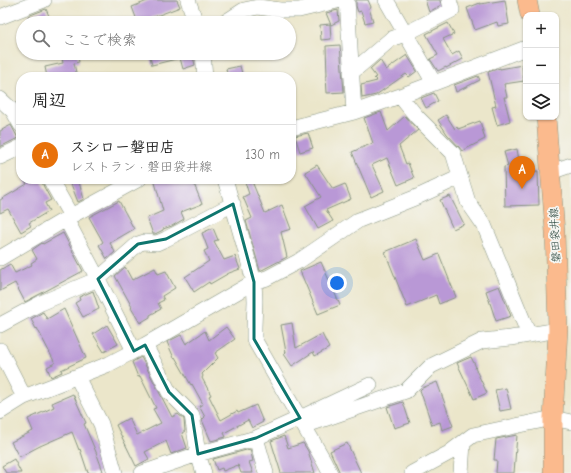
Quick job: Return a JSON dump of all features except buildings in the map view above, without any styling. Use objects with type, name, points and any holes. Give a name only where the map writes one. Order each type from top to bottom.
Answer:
[{"type":"main road","points":[[527,0],[529,12]]},
{"type":"main road","name":"磐田袋井線","points":[[546,120],[555,232],[562,420],[553,473]]},
{"type":"street","points":[[0,18],[43,0]]},
{"type":"street","points":[[188,0],[194,16]]},
{"type":"street","points":[[235,16],[244,10],[258,7],[280,5],[299,10],[341,0]]},
{"type":"street","points":[[347,0],[354,112]]},
{"type":"street","points":[[386,0],[434,83]]},
{"type":"street","points":[[351,73],[391,39],[406,34],[452,10],[448,0]]},
{"type":"street","points":[[296,127],[354,112],[523,49]]},
{"type":"street","points":[[202,72],[203,60]]},
{"type":"street","points":[[400,96],[417,117],[453,153],[468,202],[484,225],[529,335]]},
{"type":"street","points":[[0,99],[16,114]]},
{"type":"street","points":[[0,157],[16,149]]},
{"type":"street","points":[[551,172],[571,165]]},
{"type":"street","points":[[0,412],[24,397],[109,364],[139,348],[254,282],[267,278],[300,260],[359,220],[417,197],[460,177]]},
{"type":"street","points":[[52,184],[98,279],[139,348],[169,392],[192,415],[198,454],[204,473]]},
{"type":"street","points":[[0,258],[130,184]]},
{"type":"street","points":[[226,184],[254,282],[254,339],[330,473]]},
{"type":"street","points":[[0,325],[41,303],[98,279],[138,244],[144,242],[157,242],[166,239],[232,204]]},
{"type":"street","points":[[142,473],[198,454],[256,438],[302,422],[406,391],[431,366],[482,341],[558,330]]},
{"type":"street","points":[[0,350],[24,397]]},
{"type":"street","points":[[77,377],[101,424],[115,473]]},
{"type":"street","points":[[302,422],[370,385]]},
{"type":"street","points":[[412,473],[449,453],[473,435],[562,420]]},
{"type":"street","points":[[256,438],[266,473]]},
{"type":"street","points":[[461,473],[463,443]]},
{"type":"highlighted area","points":[[233,204],[254,282],[254,339],[300,418],[256,438],[198,454],[192,415],[169,392],[145,345],[134,351],[98,279],[138,244],[166,239]]},
{"type":"place","name":"スシロー磐田店","points":[[522,189]]}]
